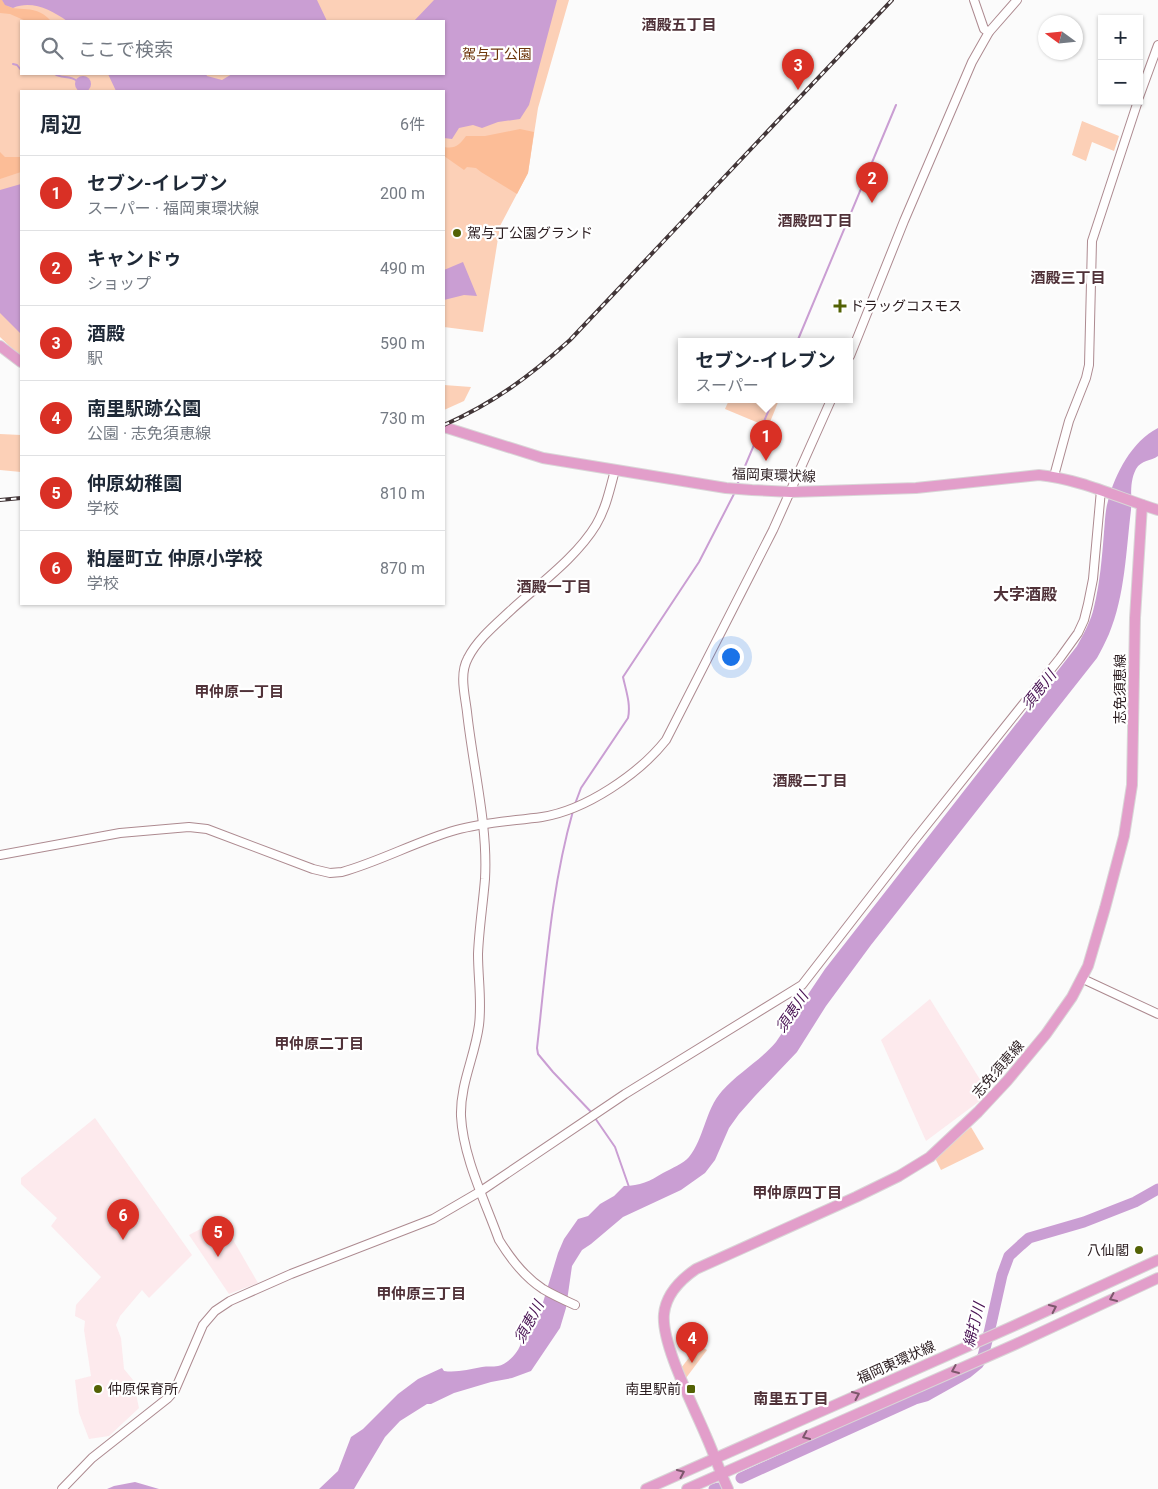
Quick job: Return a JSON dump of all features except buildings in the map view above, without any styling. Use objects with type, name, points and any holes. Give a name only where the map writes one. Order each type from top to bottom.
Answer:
[{"type":"main road","points":[[0,346],[20,361]]},
{"type":"main road","name":"福岡東環状線","points":[[445,427],[544,458],[726,488],[791,492],[916,488],[1039,475],[1054,476],[1137,503]]},
{"type":"main road","points":[[1137,503],[1158,510]]},
{"type":"main road","name":"志免須恵線","points":[[728,1489],[677,1368],[664,1326],[666,1307],[676,1285],[696,1269],[856,1198],[899,1176],[930,1157],[978,1112],[1007,1081],[1046,1034],[1083,979],[1105,908],[1124,836],[1132,785],[1137,503]]},
{"type":"main road","name":"福岡東環状線","points":[[646,1489],[1158,1260]]},
{"type":"main road","points":[[687,1489],[722,1476],[1158,1278]]},
{"type":"street","points":[[974,0],[984,29],[989,32]]},
{"type":"street","points":[[853,348],[904,221],[972,62],[989,32],[1017,0]]},
{"type":"street","points":[[1143,86],[1158,45]]},
{"type":"street","points":[[1054,476],[1069,421],[1086,378],[1089,365],[1092,241],[1137,105]]},
{"type":"street","points":[[0,855],[120,833],[189,827],[207,829],[313,869],[336,873],[352,869],[442,834],[483,823],[543,817],[574,808],[614,787],[646,763],[659,749],[682,712],[773,530],[831,403]]},
{"type":"street","points":[[575,1305],[542,1288],[527,1275],[499,1240],[465,1146],[461,1115],[464,1085],[478,1031],[481,1007],[478,952],[485,876],[483,823],[464,684],[465,665],[480,641],[568,558],[589,534],[602,513],[615,470]]},
{"type":"street","points":[[62,1489],[92,1458],[168,1398],[175,1390],[203,1325],[215,1311],[230,1301],[291,1274],[419,1225],[481,1191],[596,1112],[802,985],[1078,633],[1084,620],[1093,579],[1104,491]]},
{"type":"street","points":[[1083,979],[1158,1014]]},
{"type":"shaded area","points":[[0,0],[2,0],[11,8],[37,11],[50,20],[24,20],[10,14],[0,13]]},
{"type":"shaded area","points":[[2,0],[317,0],[327,20],[65,20],[41,7],[27,5],[13,8],[5,5]]},
{"type":"shaded area","points":[[434,0],[557,0],[529,105],[520,119],[498,122],[482,128],[473,125],[459,128],[452,139],[445,138],[445,90],[116,90],[108,75],[206,75],[222,80],[230,75],[445,75],[445,20],[415,20]]},
{"type":"shaded area","points":[[80,76],[86,76],[91,81],[89,90],[77,90],[75,87],[75,81]]},
{"type":"shaded area","points":[[520,129],[534,132],[528,173],[517,194],[476,168],[467,167],[464,170],[445,157],[445,147],[457,146],[466,136],[485,136]]},
{"type":"shaded area","points":[[0,152],[5,157],[20,157],[20,172],[0,179]]},
{"type":"shaded area","points":[[20,184],[20,333],[0,313],[0,190]]},
{"type":"shaded area","points":[[463,262],[477,296],[464,295],[445,300],[445,270]]},
{"type":"shaded area","points":[[1158,428],[1158,456],[1138,466],[1132,479],[1131,510],[1122,589],[1109,634],[1097,658],[871,945],[826,1006],[797,1052],[739,1114],[729,1128],[715,1160],[705,1173],[681,1190],[623,1217],[582,1250],[572,1266],[566,1308],[560,1328],[531,1371],[512,1378],[454,1393],[431,1404],[427,1404],[400,1421],[385,1437],[354,1489],[319,1489],[338,1471],[351,1437],[363,1429],[398,1394],[418,1379],[442,1368],[444,1371],[458,1371],[498,1366],[509,1360],[516,1353],[521,1342],[526,1340],[538,1319],[558,1253],[564,1239],[578,1219],[588,1216],[600,1204],[614,1196],[624,1186],[649,1181],[681,1164],[689,1157],[698,1142],[716,1099],[722,1091],[776,1042],[825,969],[1077,646],[1093,612],[1107,505],[1115,480],[1126,459],[1140,441]]},
{"type":"shaded area","points":[[930,999],[989,1094],[926,1141],[881,1040]]},
{"type":"shaded area","points":[[95,1118],[192,1255],[149,1298],[142,1290],[120,1316],[116,1325],[121,1338],[124,1369],[133,1380],[139,1408],[109,1436],[89,1439],[79,1413],[75,1380],[91,1376],[84,1330],[85,1321],[75,1316],[76,1305],[101,1277],[51,1226],[57,1218],[21,1184],[21,1178]]},
{"type":"shaded area","points":[[208,1225],[228,1231],[258,1283],[229,1294],[189,1235]]},
{"type":"shaded area","points":[[135,1482],[159,1489],[107,1489],[114,1486]]},
{"type":"green space","name":"駕与丁公園","points":[[0,0],[569,0],[538,108],[528,173],[500,226],[483,332],[445,327],[445,90],[20,90],[20,356],[0,337]]},
{"type":"green space","points":[[1082,121],[1119,136],[1114,151],[1092,142],[1086,161],[1072,155]]},
{"type":"green space","points":[[445,385],[471,387],[464,401],[445,410]]},
{"type":"green space","points":[[728,403],[778,403],[768,427],[725,409]]},
{"type":"green space","points":[[0,434],[20,435],[20,472],[0,470]]},
{"type":"green space","points":[[971,1127],[984,1149],[941,1170],[935,1158]]},
{"type":"green space","points":[[699,1345],[707,1350],[686,1378],[683,1376],[681,1368]]},
{"type":"waterway","points":[[13,64],[20,69]]},
{"type":"waterway","points":[[58,75],[77,81]]},
{"type":"waterway","points":[[799,338],[896,105]]},
{"type":"waterway","points":[[737,485],[772,403]]},
{"type":"waterway","points":[[575,804],[581,788],[628,718],[629,703],[623,677],[699,562],[735,492]]},
{"type":"waterway","points":[[573,811],[554,899],[537,1048],[538,1054],[553,1072],[593,1114]]},
{"type":"waterway","points":[[595,1118],[615,1147],[629,1187]]},
{"type":"waterway","name":"綿打川","points":[[741,1478],[915,1399],[926,1396],[967,1373],[978,1364],[983,1356],[1002,1275],[1009,1256],[1029,1238],[1084,1222],[1135,1202],[1158,1189]]},
{"type":"waterway","name":"綿打川","points":[[714,1489],[718,1488]]},
{"type":"railway","points":[[445,425],[479,408],[511,388],[570,340],[892,0]]},
{"type":"railway","points":[[0,500],[20,498]]},
{"type":"place","name":"酒殿","points":[[798,90]]},
{"type":"place","name":"キャンドゥ","points":[[872,203]]},
{"type":"place","name":"駕与丁公園グランド","points":[[457,233]]},
{"type":"place","name":"ドラッグコスモス","points":[[840,306]]},
{"type":"place","name":"セブン-イレブン","points":[[766,461]]},
{"type":"place","name":"粕屋町立 仲原小学校","points":[[123,1240]]},
{"type":"place","name":"八仙閣","points":[[1139,1250]]},
{"type":"place","name":"仲原幼稚園","points":[[218,1257]]},
{"type":"place","name":"南里駅跡公園","points":[[692,1363]]},
{"type":"place","name":"仲原保育所","points":[[98,1389]]},
{"type":"place","name":"南里駅前","points":[[691,1389]]},
{"type":"district","name":"酒殿五丁目","points":[[679,25]]},
{"type":"district","name":"酒殿四丁目","points":[[815,221]]},
{"type":"district","name":"酒殿三丁目","points":[[1068,278]]},
{"type":"district","name":"酒殿一丁目","points":[[554,587]]},
{"type":"district","name":"大字酒殿","points":[[1025,594]]},
{"type":"district","name":"甲仲原一丁目","points":[[239,692]]},
{"type":"district","name":"酒殿二丁目","points":[[810,781]]},
{"type":"district","name":"甲仲原二丁目","points":[[319,1044]]},
{"type":"district","name":"甲仲原四丁目","points":[[797,1193]]},
{"type":"district","name":"甲仲原三丁目","points":[[421,1294]]},
{"type":"district","name":"南里五丁目","points":[[791,1399]]},
{"type":"water label","name":"須恵川","points":[[1039,690]]},
{"type":"water label","name":"須恵川","points":[[792,1012]]},
{"type":"water label","name":"須恵川","points":[[529,1322]]}]
